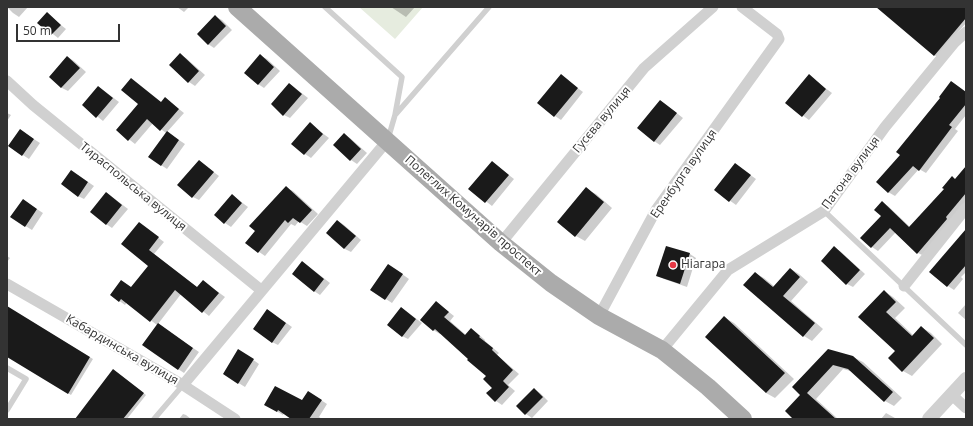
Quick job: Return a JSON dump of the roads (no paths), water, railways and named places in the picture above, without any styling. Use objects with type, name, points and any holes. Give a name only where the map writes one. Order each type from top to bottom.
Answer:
[{"type":"main road","name":"Полеглих Комунарів проспект","points":[[237,7],[501,243],[551,283],[599,316],[662,350],[708,387],[743,419]]},
{"type":"street","name":"Гусєва вулиця","points":[[501,243],[644,68],[713,7]]},
{"type":"street","name":"Еренбурга вулиця","points":[[599,316],[656,210],[779,39],[777,34],[742,7]]},
{"type":"street","name":"Патона вулиця","points":[[662,350],[728,270],[824,211],[885,126],[954,43],[966,32]]},
{"type":"street","name":"Тираспольська вулиця","points":[[7,81],[33,105],[261,290]]},
{"type":"street","points":[[183,385],[387,141]]},
{"type":"street","points":[[904,286],[966,208]]},
{"type":"street","name":"Кабардинська вулиця","points":[[7,284],[183,385],[235,419]]},
{"type":"street","points":[[929,419],[966,379]]},
{"type":"street","points":[[952,395],[966,408]]},
{"type":"lane","points":[[325,7],[402,77],[395,115],[387,141]]},
{"type":"lane","points":[[395,115],[489,7]]},
{"type":"lane","points":[[824,211],[966,345]]},
{"type":"lane","points":[[7,368],[26,379],[7,410]]},
{"type":"lane","points":[[154,419],[183,385]]},
{"type":"place","name":"Ніагара","points":[[673,265]]}]
